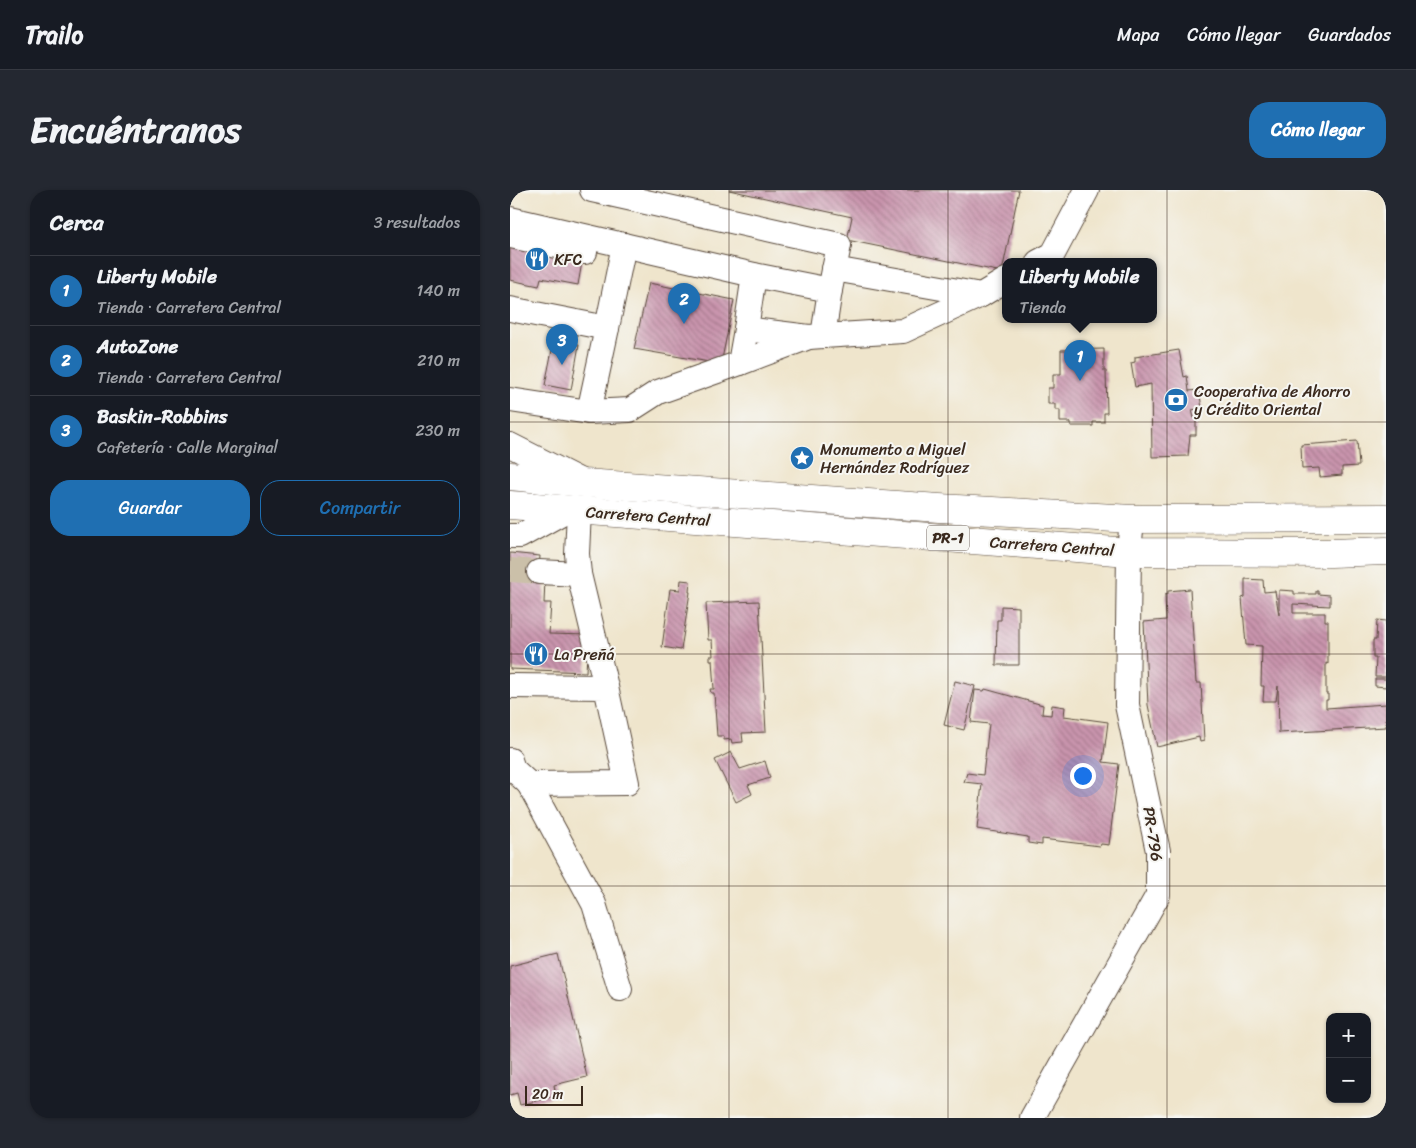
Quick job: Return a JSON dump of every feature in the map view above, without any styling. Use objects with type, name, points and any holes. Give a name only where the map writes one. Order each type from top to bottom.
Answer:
[{"type":"main road","name":"Carretera Central","points":[[510,476],[584,483],[929,507],[1132,519],[1386,518]]},
{"type":"main road","name":"Carretera Central","points":[[510,505],[1129,552],[1386,552]]},
{"type":"street","points":[[592,190],[839,245],[832,280],[816,336]]},
{"type":"street","points":[[1046,258],[1053,254],[1087,190]]},
{"type":"street","points":[[510,219],[623,252]]},
{"type":"street","points":[[510,234],[511,236],[536,242],[623,252],[754,275],[832,280],[981,295]]},
{"type":"street","points":[[589,412],[623,252]]},
{"type":"street","points":[[740,363],[754,275]]},
{"type":"street","points":[[746,329],[816,336],[903,331],[981,295],[1002,282]]},
{"type":"street","points":[[510,310],[607,328]]},
{"type":"street","points":[[510,400],[589,412],[630,410],[658,392],[816,336]]},
{"type":"street","points":[[510,445],[584,483]]},
{"type":"street","points":[[510,536],[520,536],[573,510],[579,574],[627,783],[529,784]]},
{"type":"street","name":"PR-796","points":[[1032,1118],[1158,895],[1158,851],[1127,705],[1129,552],[1132,519]]},
{"type":"street","points":[[538,572],[579,574]]},
{"type":"street","points":[[510,686],[606,687]]},
{"type":"street","points":[[510,760],[513,769],[529,784],[594,904],[620,989]]},
{"type":"building","points":[[729,190],[1019,190],[1005,258],[1002,258],[1002,272],[847,240],[852,217]]},
{"type":"building","name":"KFC","points":[[510,242],[582,262],[578,285],[541,278],[539,286],[510,280]]},
{"type":"building","points":[[649,283],[734,300],[721,364],[634,349]]},
{"type":"building","points":[[554,340],[579,345],[571,390],[545,385]]},
{"type":"building","points":[[1104,349],[1107,413],[1104,413],[1104,422],[1093,422],[1093,426],[1071,426],[1071,422],[1060,422],[1060,410],[1055,410],[1055,404],[1048,404],[1048,388],[1053,388],[1053,374],[1061,374],[1061,350]]},
{"type":"building","name":"Cooperativa de Ahorro y Crédito Oriental","points":[[1179,350],[1184,377],[1187,376],[1189,391],[1199,390],[1202,408],[1192,410],[1194,418],[1196,418],[1196,435],[1190,435],[1188,456],[1152,457],[1151,384],[1135,387],[1131,363],[1135,362],[1135,357]]},
{"type":"building","points":[[1357,441],[1359,466],[1342,467],[1342,475],[1320,477],[1319,468],[1302,469],[1301,445]]},
{"type":"building","points":[[510,553],[540,556],[538,579],[545,579],[544,603],[551,603],[549,634],[588,635],[586,672],[510,669]]},
{"type":"building","points":[[1245,579],[1263,580],[1264,592],[1275,591],[1279,615],[1279,590],[1294,591],[1294,594],[1316,594],[1316,591],[1318,591],[1318,594],[1330,595],[1330,606],[1293,604],[1293,613],[1325,613],[1325,621],[1328,621],[1326,694],[1328,694],[1328,700],[1326,700],[1326,708],[1386,704],[1386,727],[1279,733],[1278,686],[1276,701],[1263,701],[1264,686],[1261,686],[1262,646],[1246,645],[1242,598],[1245,597]]},
{"type":"building","points":[[681,580],[690,581],[690,592],[681,650],[662,647],[670,589],[680,590]]},
{"type":"building","points":[[1190,589],[1196,683],[1201,683],[1204,741],[1200,742],[1199,737],[1157,747],[1148,705],[1144,622],[1166,620],[1165,595],[1168,594],[1168,591]]},
{"type":"building","points":[[759,601],[766,732],[742,733],[743,742],[732,743],[731,739],[724,740],[724,736],[717,736],[714,693],[711,693],[710,689],[714,689],[712,660],[710,660],[710,656],[713,656],[712,640],[708,640],[706,603]]},
{"type":"building","points":[[1001,606],[1019,607],[1019,665],[996,665],[997,620],[1001,620]]},
{"type":"building","points":[[1377,620],[1386,621],[1386,677],[1375,677],[1376,658],[1373,658],[1373,640],[1376,640]]},
{"type":"building","points":[[1375,679],[1386,679],[1386,687],[1375,686]]},
{"type":"building","points":[[955,681],[975,686],[964,730],[944,725]]},
{"type":"building","points":[[985,689],[1043,705],[1042,714],[1051,715],[1052,705],[1065,707],[1064,716],[1108,722],[1103,762],[1119,764],[1109,845],[1101,844],[1100,846],[1042,839],[1042,845],[1028,843],[1028,837],[977,829],[982,784],[964,782],[967,773],[983,775],[989,724],[971,722],[975,690],[984,691]]},
{"type":"building","points":[[731,752],[740,769],[765,761],[770,778],[748,785],[752,794],[736,802],[715,760]]},
{"type":"building","points":[[558,954],[587,1077],[554,1085],[556,1096],[520,1105],[517,1093],[510,1095],[510,966]]},
{"type":"tunnel","points":[[510,570],[539,572]]},
{"type":"place","name":"KFC","points":[[537,259]]},
{"type":"place","name":"AutoZone","points":[[684,324]]},
{"type":"place","name":"Baskin-Robbins","points":[[562,365]]},
{"type":"place","name":"Liberty Mobile","points":[[1080,381]]},
{"type":"place","name":"Cooperativa de Ahorro y Crédito Oriental","points":[[1176,400]]},
{"type":"place","name":"Monumento a Miguel Hernández Rodríguez","points":[[802,458]]},
{"type":"place","name":"La Preñá","points":[[536,654]]}]
